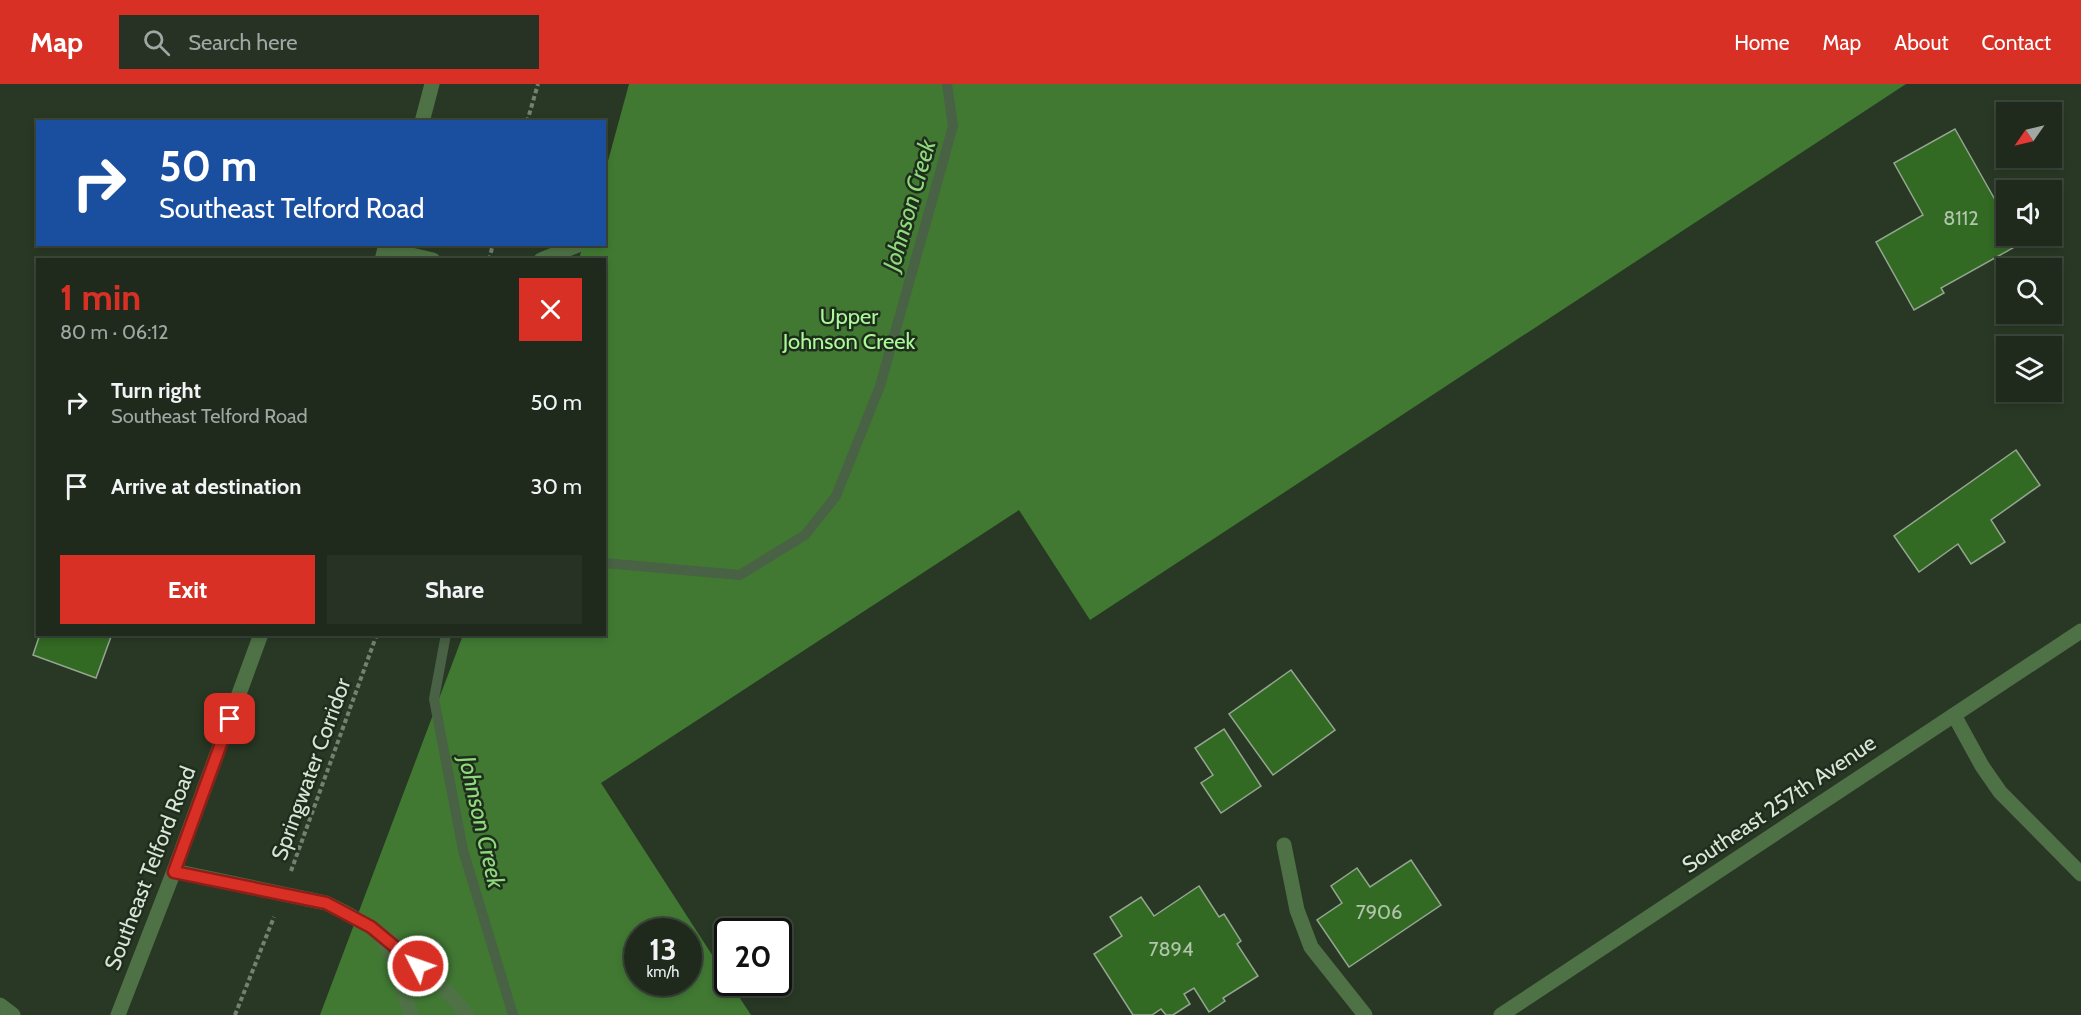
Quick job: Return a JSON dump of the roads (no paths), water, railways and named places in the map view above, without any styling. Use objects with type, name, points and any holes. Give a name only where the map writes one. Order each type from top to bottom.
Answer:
[{"type":"street","points":[[423,120],[432,84]]},
{"type":"street","points":[[546,258],[576,246]]},
{"type":"street","points":[[384,251],[422,258]]},
{"type":"street","name":"Southeast 257th Avenue","points":[[1501,1015],[2081,631]]},
{"type":"street","name":"Southeast Telford Road","points":[[118,1015],[174,872],[260,636]]},
{"type":"street","points":[[1954,715],[1982,766],[2000,792],[2081,874]]},
{"type":"street","points":[[1284,845],[1297,910],[1311,947],[1365,1015]]},
{"type":"street","points":[[174,872],[326,903],[380,934],[433,980],[467,1015]]},
{"type":"street","points":[[380,934],[393,959],[411,1015]]},
{"type":"street","points":[[0,1005],[13,1015]]},
{"type":"waterway","name":"Johnson Creek","points":[[606,563],[740,575],[805,535],[836,496],[880,386],[953,126],[947,84]]},
{"type":"waterway","name":"Johnson Creek","points":[[446,636],[434,699],[463,850],[513,1015]]},
{"type":"park label","name":"Upper Johnson Creek","points":[[849,328]]}]
